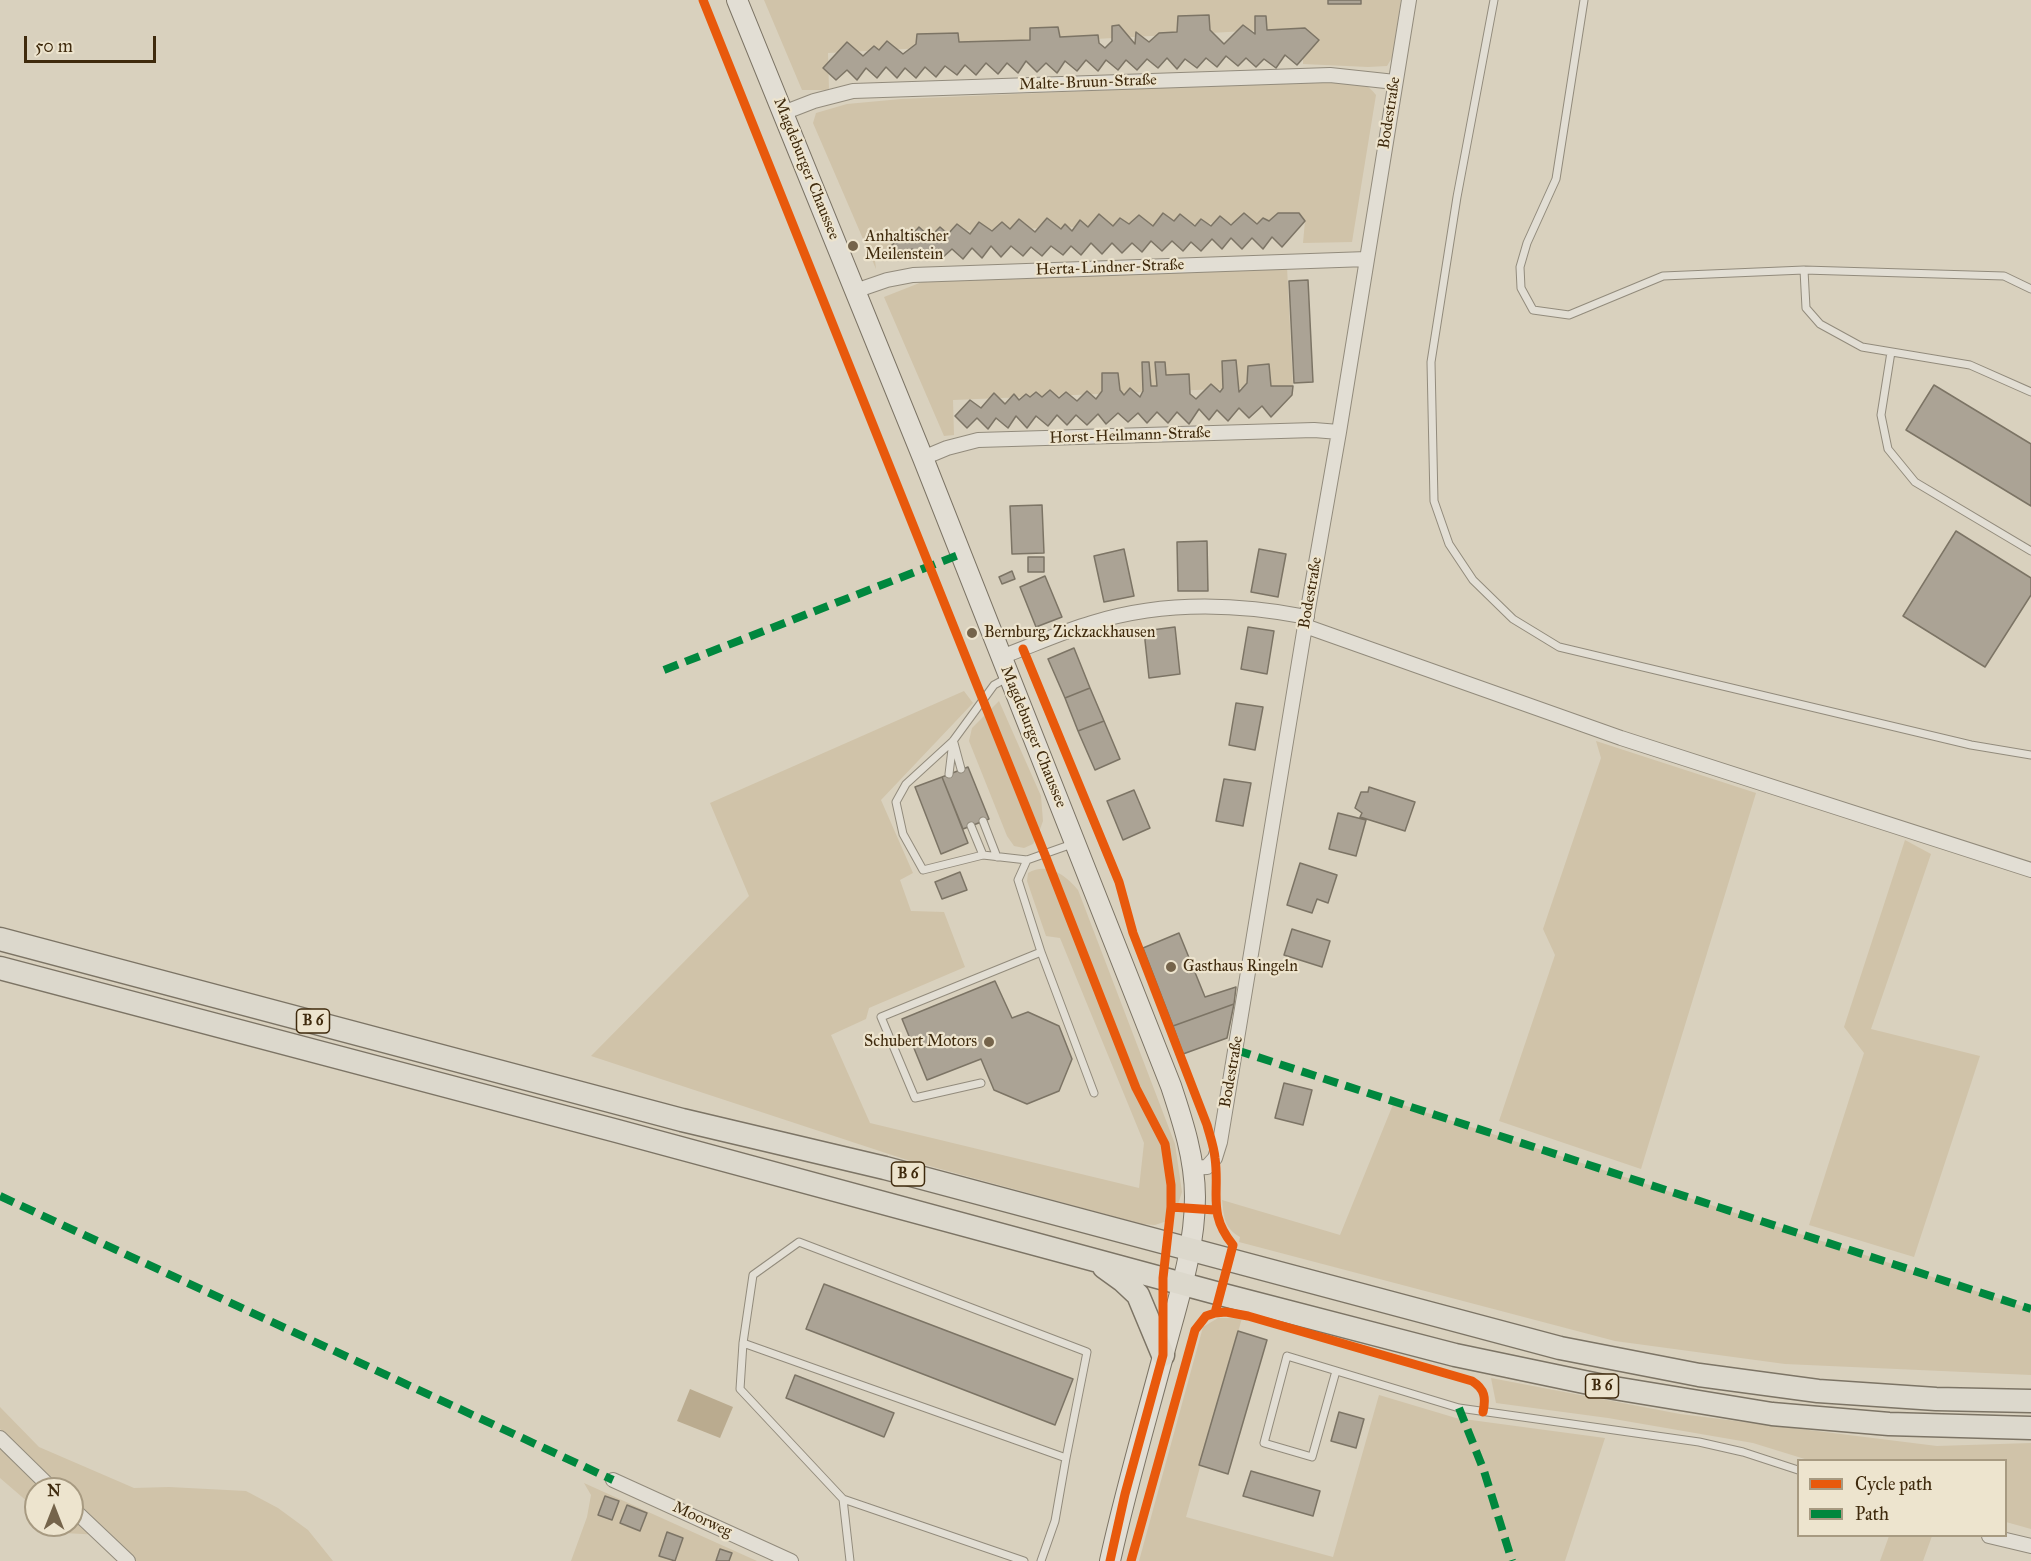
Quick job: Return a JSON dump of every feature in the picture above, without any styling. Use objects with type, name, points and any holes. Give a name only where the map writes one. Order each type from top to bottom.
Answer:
[{"type":"main road","name":"Magdeburger Chaussee","points":[[737,0],[923,458],[1171,1086],[1187,1141],[1192,1168],[1194,1209],[1183,1284],[1125,1494],[1110,1561]]},
{"type":"main road","name":"B 6","points":[[0,939],[682,1120],[885,1168],[1560,1348],[1653,1368],[1827,1392],[1936,1399],[2031,1401]]},
{"type":"main road","name":"B 6","points":[[0,968],[1455,1355],[1608,1387],[1772,1414],[1865,1422],[2031,1428]]},
{"type":"main road","name":"B 6","points":[[1096,1260],[1138,1295],[1163,1355]]},
{"type":"street","name":"Bodestraße","points":[[1192,1168],[1207,1167],[1215,1158],[1220,1142],[1409,0]]},
{"type":"street","name":"Malte-Bruun-Straße","points":[[783,113],[814,101],[853,91],[1330,75],[1395,82]]},
{"type":"street","name":"Herta-Lindner-Straße","points":[[855,291],[880,281],[913,275],[1367,259]]},
{"type":"street","name":"Horst-Heilmann-Straße","points":[[923,458],[947,448],[978,440],[1314,430],[1339,432]]},
{"type":"street","points":[[1001,657],[1094,622],[1138,611],[1204,606],[1244,608],[1306,621],[1621,738],[2031,870]]},
{"type":"street","points":[[0,1438],[40,1477]]},
{"type":"street","name":"Moorweg","points":[[613,1480],[791,1561]]},
{"type":"street","points":[[84,1519],[128,1561]]},
{"type":"street","points":[[1993,1537],[2031,1546]]},
{"type":"lane","points":[[1494,0],[1457,197],[1431,362],[1434,501],[1449,544],[1473,580],[1513,619],[1559,647],[1971,746],[2031,755]]},
{"type":"lane","points":[[1584,0],[1556,179],[1527,243],[1520,267],[1521,288],[1533,310],[1569,315],[1663,276],[1804,270],[2004,276],[2031,289]]},
{"type":"lane","points":[[1804,270],[1806,308],[1820,324],[1862,347],[1970,365],[2031,392]]},
{"type":"lane","points":[[1891,352],[1881,415],[1888,449],[1915,482],[2031,551]]},
{"type":"lane","points":[[1009,677],[994,685],[953,741],[906,784],[896,802],[903,834],[923,870],[983,855],[1026,860],[1075,843]]},
{"type":"lane","points":[[953,741],[961,769]]},
{"type":"lane","points":[[949,774],[953,741]]},
{"type":"lane","points":[[983,821],[997,857]]},
{"type":"lane","points":[[971,826],[983,855]]},
{"type":"lane","points":[[1026,860],[1018,880],[1041,952],[1094,1093]]},
{"type":"lane","points":[[981,1083],[915,1098],[881,1017],[1041,952]]},
{"type":"lane","points":[[1024,1561],[843,1499],[740,1389],[743,1343],[753,1275],[799,1242],[1087,1352],[1055,1521],[1041,1561]]},
{"type":"lane","points":[[743,1343],[1066,1458]]},
{"type":"lane","points":[[1336,1371],[1312,1457],[1264,1443],[1287,1356],[1459,1408],[1700,1442],[1743,1452],[1797,1470]]},
{"type":"lane","points":[[843,1499],[850,1561]]},
{"type":"shaded area","points":[[764,0],[1401,0],[1393,56],[1387,66],[1303,64],[1304,28],[828,53],[829,90],[802,90]]},
{"type":"shaded area","points":[[1318,81],[1358,82],[1371,89],[1376,95],[1352,242],[1303,243],[1305,221],[905,232],[889,248],[874,251],[876,269],[813,123],[816,113],[847,104],[901,99]]},
{"type":"shaded area","points":[[1287,267],[1293,386],[953,400],[954,435],[944,436],[884,297],[927,280]]},
{"type":"shaded area","points":[[964,691],[973,703],[881,800],[913,873],[900,880],[911,911],[944,912],[965,967],[869,1008],[866,1019],[831,1035],[870,1123],[1139,1188],[1144,1143],[1060,938],[1046,936],[1027,881],[1028,873],[1035,870],[1055,871],[1078,890],[1175,1144],[1182,1192],[1175,1213],[1167,1221],[1155,1225],[1141,1224],[904,1159],[591,1056],[749,896],[710,803]]},
{"type":"shaded area","points":[[999,701],[1041,796],[1043,821],[1033,844],[1024,848],[1014,846],[1007,836],[969,741],[972,728]]},
{"type":"shaded area","points":[[1596,741],[1756,793],[1641,1169],[1499,1121],[1555,955],[1543,929],[1601,758]]},
{"type":"shaded area","points":[[1905,840],[1931,854],[1871,1029],[1980,1056],[1914,1257],[1809,1225],[1864,1053],[1844,1027]]},
{"type":"shaded area","points":[[1394,1102],[2031,1309],[2031,1375],[1785,1364],[1615,1341],[1239,1242],[1240,1237],[1231,1230],[1226,1222],[1222,1200],[1340,1235]]},
{"type":"shaded area","points":[[1218,1318],[1242,1318],[1186,1517],[1333,1557],[1379,1395],[1456,1418],[1605,1438],[1565,1561],[1139,1561],[1203,1327]]},
{"type":"shaded area","points":[[1491,1378],[1680,1414],[1937,1446],[2031,1443],[2031,1529],[2007,1522],[2007,1459],[1805,1459],[1753,1443],[1608,1418],[1496,1403]]},
{"type":"shaded area","points":[[690,1389],[733,1407],[720,1438],[677,1421]]},
{"type":"shaded area","points":[[0,1407],[39,1447],[134,1488],[169,1487],[246,1491],[278,1508],[308,1530],[333,1561],[136,1561],[84,1511],[84,1477],[49,1477],[0,1429]]},
{"type":"shaded area","points":[[0,1446],[35,1477],[24,1477],[24,1499],[0,1478]]},
{"type":"shaded area","points":[[584,1483],[757,1561],[571,1561],[587,1517],[591,1495]]},
{"type":"shaded area","points":[[84,1520],[101,1535],[84,1534]]},
{"type":"shaded area","points":[[1889,1537],[1932,1537],[1923,1561],[1880,1561]]},
{"type":"building","points":[[1328,0],[1361,0],[1361,4],[1328,4]]},
{"type":"building","points":[[1209,15],[1210,30],[1224,44],[1243,25],[1255,34],[1255,16],[1266,16],[1267,30],[1305,28],[1319,40],[1297,65],[1285,55],[1276,68],[1264,59],[1256,67],[1246,58],[1238,66],[1226,56],[1217,67],[1206,58],[1197,68],[1185,59],[1177,69],[1167,58],[1158,68],[1147,59],[1137,70],[1126,60],[1118,70],[1106,60],[1098,71],[1086,60],[1077,71],[1065,61],[1057,73],[1046,63],[1037,72],[1026,61],[1018,73],[1007,63],[998,74],[986,63],[976,75],[965,65],[957,75],[945,66],[936,77],[925,67],[916,78],[905,68],[897,78],[886,67],[877,78],[866,68],[857,80],[847,70],[836,80],[823,68],[847,42],[863,56],[874,46],[879,50],[887,41],[903,54],[916,44],[917,34],[958,33],[959,42],[1030,40],[1030,28],[1058,27],[1060,37],[1098,35],[1099,43],[1105,48],[1112,41],[1112,26],[1119,25],[1135,44],[1136,32],[1149,42],[1159,33],[1177,32],[1178,16]]},
{"type":"building","points":[[1163,213],[1174,221],[1180,214],[1195,226],[1201,219],[1211,226],[1220,216],[1231,225],[1244,213],[1257,224],[1263,218],[1269,221],[1278,213],[1299,213],[1305,221],[1282,247],[1272,237],[1263,249],[1252,238],[1242,249],[1231,238],[1222,249],[1212,239],[1201,251],[1191,242],[1183,251],[1172,241],[1162,251],[1151,241],[1142,252],[1132,243],[1122,253],[1112,243],[1102,254],[1091,243],[1081,255],[1071,246],[1063,255],[1051,246],[1042,256],[1031,247],[1023,256],[1011,246],[1001,257],[991,246],[982,258],[972,248],[963,259],[952,249],[941,259],[931,250],[922,260],[912,249],[901,260],[889,248],[905,232],[910,237],[919,227],[930,237],[940,227],[948,234],[957,224],[970,234],[979,222],[992,231],[1002,222],[1010,229],[1019,219],[1035,232],[1047,218],[1061,229],[1065,224],[1072,231],[1080,220],[1088,227],[1099,214],[1113,226],[1120,218],[1129,224],[1139,215],[1153,226]]},
{"type":"building","points":[[1308,280],[1313,382],[1294,383],[1289,281]]},
{"type":"building","points":[[1236,360],[1239,392],[1247,383],[1248,366],[1269,364],[1271,386],[1293,386],[1292,395],[1271,417],[1262,406],[1249,418],[1239,408],[1228,421],[1217,410],[1209,420],[1199,409],[1189,424],[1177,412],[1168,423],[1157,412],[1147,423],[1138,413],[1128,422],[1118,413],[1106,424],[1098,414],[1087,425],[1076,415],[1067,425],[1057,415],[1048,426],[1036,416],[1027,428],[1016,416],[1008,428],[996,418],[988,429],[977,418],[967,428],[955,416],[970,400],[981,408],[994,393],[1005,404],[1014,394],[1019,400],[1026,394],[1030,397],[1036,392],[1042,397],[1050,390],[1059,398],[1066,392],[1077,401],[1087,391],[1096,399],[1102,391],[1102,373],[1118,373],[1120,390],[1124,395],[1130,388],[1140,397],[1143,391],[1142,362],[1149,362],[1151,386],[1157,386],[1155,362],[1165,362],[1166,375],[1189,374],[1190,394],[1196,399],[1211,384],[1220,392],[1223,388],[1222,361]]},
{"type":"building","points":[[1934,385],[2031,444],[2031,506],[1906,430]]},
{"type":"building","points":[[1042,505],[1044,553],[1012,554],[1010,506]]},
{"type":"building","points":[[1956,531],[2031,578],[2031,595],[1985,667],[1903,616]]},
{"type":"building","points":[[1207,541],[1208,591],[1178,591],[1177,542]]},
{"type":"building","points":[[1124,549],[1134,596],[1104,602],[1094,556]]},
{"type":"building","points":[[1259,549],[1286,554],[1278,597],[1251,592]]},
{"type":"building","points":[[1028,557],[1044,557],[1044,572],[1028,572]]},
{"type":"building","points":[[1012,571],[1015,579],[1002,584],[999,577]]},
{"type":"building","points":[[1045,576],[1062,617],[1036,627],[1020,587]]},
{"type":"building","points":[[1175,627],[1180,674],[1149,678],[1144,631]]},
{"type":"building","points":[[1248,627],[1274,631],[1267,674],[1241,669]]},
{"type":"building","points":[[1074,648],[1090,688],[1065,698],[1048,659]]},
{"type":"building","points":[[1090,688],[1104,721],[1078,731],[1065,698]]},
{"type":"building","points":[[1236,703],[1263,707],[1255,750],[1229,745]]},
{"type":"building","points":[[1104,721],[1120,759],[1095,770],[1078,731]]},
{"type":"building","points":[[968,767],[989,819],[963,829],[942,777]]},
{"type":"building","points":[[942,777],[968,843],[941,854],[915,787]]},
{"type":"building","points":[[1224,779],[1251,783],[1243,826],[1216,821]]},
{"type":"building","points":[[1369,787],[1415,802],[1405,831],[1360,817],[1362,813],[1355,808],[1361,792],[1368,792]]},
{"type":"building","points":[[1134,790],[1150,828],[1123,840],[1107,801]]},
{"type":"building","points":[[1338,813],[1366,820],[1356,856],[1329,849]]},
{"type":"building","points":[[1300,863],[1337,875],[1328,903],[1317,899],[1312,913],[1287,905]]},
{"type":"building","points":[[960,872],[967,890],[942,899],[935,882]]},
{"type":"building","points":[[1292,929],[1330,941],[1322,967],[1284,955]]},
{"type":"building","name":"Gasthaus Ringeln","points":[[1179,933],[1205,997],[1236,987],[1234,1004],[1173,1026],[1143,948]]},
{"type":"building","name":"Schubert Motors","points":[[995,981],[1012,1018],[1028,1012],[1059,1026],[1072,1059],[1059,1091],[1027,1104],[994,1090],[981,1059],[927,1080],[902,1019]]},
{"type":"building","points":[[1234,1004],[1227,1038],[1183,1054],[1173,1026]]},
{"type":"building","points":[[1284,1083],[1312,1090],[1303,1125],[1275,1118]]},
{"type":"building","points":[[824,1284],[1073,1379],[1055,1425],[806,1329]]},
{"type":"building","points":[[1238,1331],[1267,1340],[1228,1474],[1199,1465]]},
{"type":"building","points":[[795,1375],[894,1413],[884,1437],[786,1398]]},
{"type":"building","points":[[1339,1412],[1364,1419],[1356,1448],[1331,1441]]},
{"type":"building","points":[[1251,1471],[1320,1491],[1313,1516],[1243,1496]]},
{"type":"building","points":[[605,1496],[619,1501],[612,1520],[598,1515]]},
{"type":"building","points":[[627,1505],[647,1513],[640,1531],[620,1523]]},
{"type":"building","points":[[667,1532],[683,1538],[675,1561],[659,1556]]},
{"type":"building","points":[[720,1549],[732,1553],[729,1561],[716,1561]]},
{"type":"marked path","points":[[664,670],[961,554]]},
{"type":"marked path","points":[[1236,1050],[2031,1309]]},
{"type":"marked path","points":[[0,1196],[613,1480]]},
{"type":"marked path","points":[[1459,1408],[1484,1471],[1512,1561]]},
{"type":"cycle path","points":[[703,0],[1136,1088],[1165,1144],[1171,1185],[1171,1207],[1215,1210]]},
{"type":"cycle path","points":[[1023,649],[1119,882],[1133,933],[1211,1137],[1216,1171],[1217,1213],[1225,1234],[1233,1245],[1215,1313],[1226,1312],[1248,1316],[1472,1381],[1480,1387],[1484,1394],[1483,1412]]},
{"type":"cycle path","points":[[1110,1561],[1125,1494],[1163,1355],[1163,1278],[1171,1207]]},
{"type":"cycle path","points":[[1131,1561],[1195,1330],[1206,1316],[1215,1313]]},
{"type":"place","name":"Anhaltischer Meilenstein","points":[[853,246]]},
{"type":"place","name":"Bernburg, Zickzackhausen","points":[[972,633]]},
{"type":"place","name":"Gasthaus Ringeln","points":[[1171,967]]},
{"type":"place","name":"Schubert Motors","points":[[989,1042]]}]
